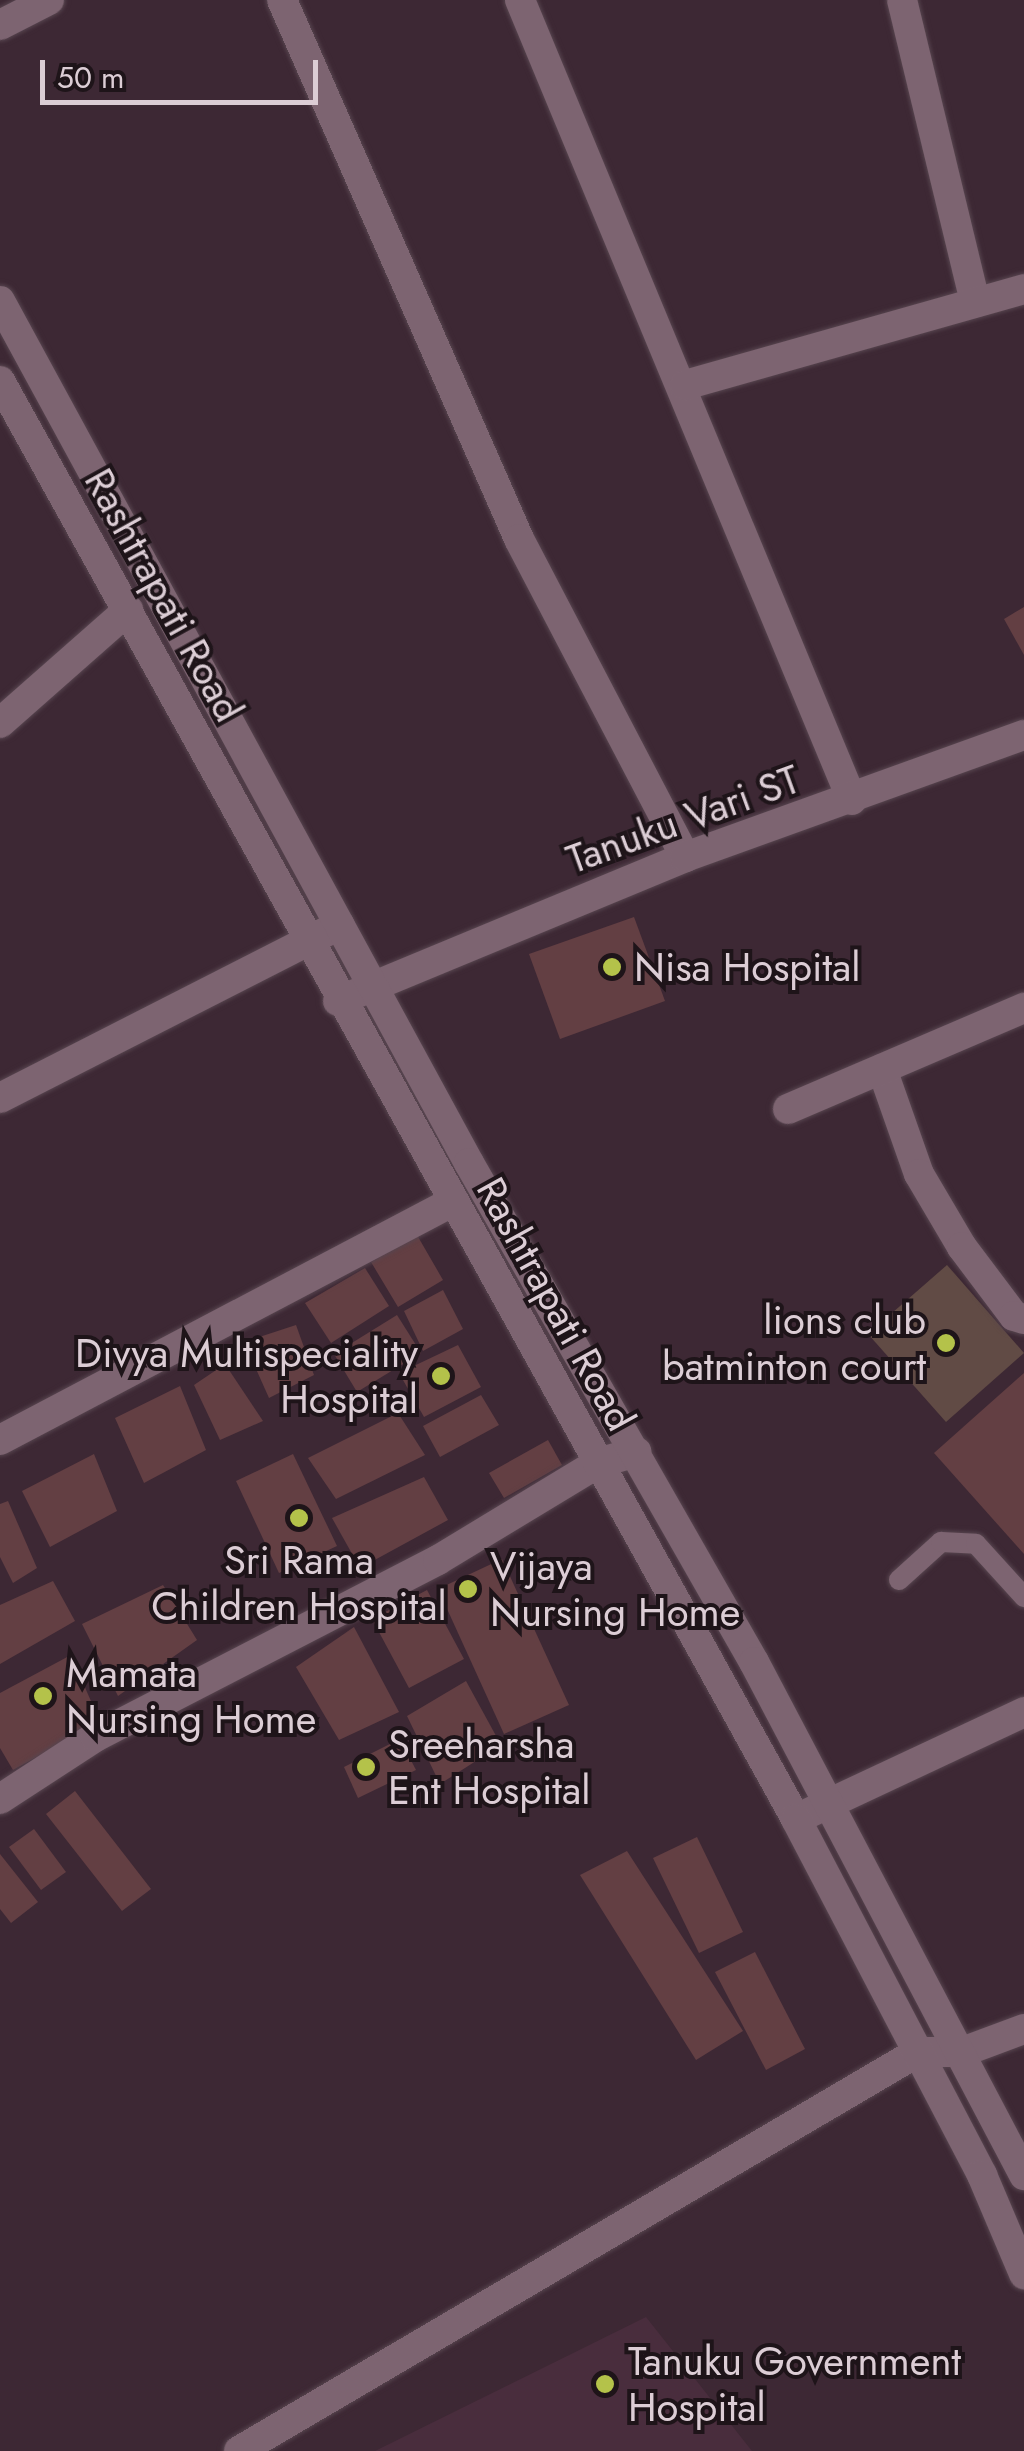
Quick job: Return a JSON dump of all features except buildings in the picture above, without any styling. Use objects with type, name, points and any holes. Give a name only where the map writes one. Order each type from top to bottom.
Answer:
[{"type":"street","points":[[0,25],[48,0]]},
{"type":"street","points":[[282,0],[519,538],[685,857]]},
{"type":"street","points":[[520,0],[685,385],[852,800]]},
{"type":"street","points":[[902,0],[975,302]]},
{"type":"street","points":[[685,385],[1024,289]]},
{"type":"street","name":"Rashtrapati Road","points":[[0,300],[373,985],[831,1803],[1024,2175]]},
{"type":"street","name":"Rashtrapati Road","points":[[0,381],[338,1001],[454,1201],[796,1819],[918,2052],[1024,2274]]},
{"type":"street","points":[[0,723],[128,610]]},
{"type":"street","name":"Tanuku Vari ST","points":[[338,1001],[685,857],[1024,735]]},
{"type":"street","points":[[0,1098],[340,925]]},
{"type":"street","points":[[788,1109],[1024,1008]]},
{"type":"street","points":[[882,1068],[920,1174],[962,1247],[1014,1316],[1024,1320]]},
{"type":"street","points":[[0,1440],[454,1201]]},
{"type":"street","points":[[0,1799],[95,1736],[438,1560],[598,1463],[636,1452]]},
{"type":"street","points":[[796,1819],[1024,1712]]},
{"type":"street","points":[[239,2451],[918,2052],[962,2052],[1024,2028]]},
{"type":"lane","points":[[899,1580],[942,1542],[976,1544],[1024,1597]]},
{"type":"shaded area","name":"lions club batminton court","points":[[947,1265],[1024,1353],[946,1422],[868,1334]]},
{"type":"shaded area","name":"Tanuku Government Hospital","points":[[646,2317],[752,2451],[375,2451]]},
{"type":"place","name":"Nisa Hospital","points":[[612,967]]},
{"type":"place","name":"lions club batminton court","points":[[946,1343]]},
{"type":"place","name":"Divya Multispeciality Hospital","points":[[441,1376]]},
{"type":"place","name":"Sri Rama Children Hospital","points":[[299,1518]]},
{"type":"place","name":"Vijaya Nursing Home","points":[[468,1589]]},
{"type":"place","name":"Mamata Nursing Home","points":[[43,1696]]},
{"type":"place","name":"Sreeharsha Ent Hospital","points":[[366,1767]]},
{"type":"place","name":"Tanuku Government Hospital","points":[[605,2384]]}]
